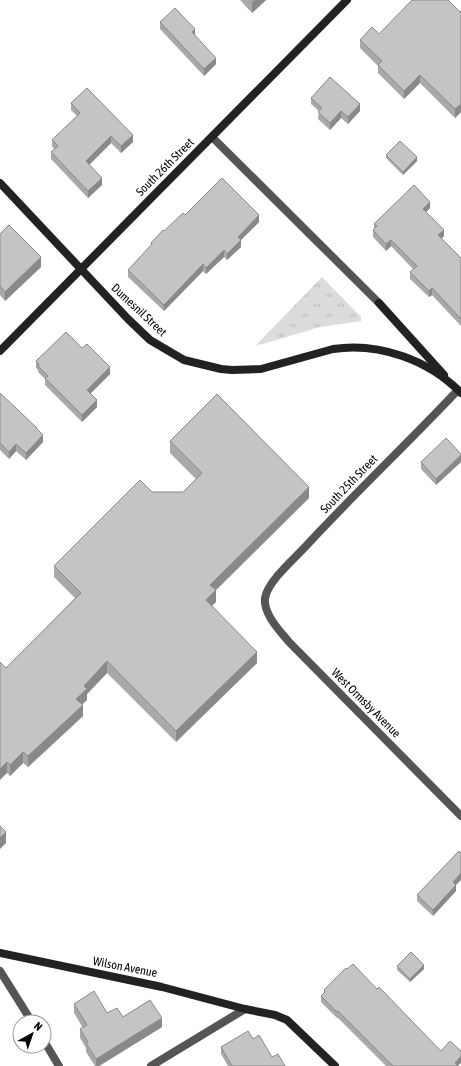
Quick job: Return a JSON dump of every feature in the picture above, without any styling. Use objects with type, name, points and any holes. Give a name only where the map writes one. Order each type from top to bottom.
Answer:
[{"type":"street","name":"South 26th Street","points":[[0,351],[347,0]]},
{"type":"street","points":[[212,137],[379,303],[460,392]]},
{"type":"street","name":"Dumesnil Street","points":[[0,183],[82,269],[121,313],[150,340],[184,360],[192,363],[232,370],[261,368],[333,349],[378,349],[411,359],[438,374],[460,392]]},
{"type":"street","name":"South 25th Street","points":[[265,600],[267,592],[276,579],[342,508],[460,392]]},
{"type":"street","name":"West Ormsby Avenue","points":[[265,600],[265,607],[276,626],[289,642],[461,816]]},
{"type":"street","name":"Wilson Avenue","points":[[0,953],[162,987],[245,1009],[275,1015],[287,1020],[335,1066]]},
{"type":"street","points":[[0,972],[27,1014]]},
{"type":"street","points":[[151,1066],[245,1009]]},
{"type":"street","points":[[52,1054],[59,1066]]},
{"type":"green space","points":[[322,277],[361,317],[361,321],[320,327],[256,345]]},
{"type":"building","points":[[412,0],[448,0],[460,12],[461,11],[461,104],[455,109],[420,75],[404,91],[378,65],[382,61],[360,40],[372,27],[379,34]]},
{"type":"building","points":[[175,8],[195,29],[192,32],[216,58],[204,69],[160,22]]},
{"type":"building","points":[[330,77],[360,104],[348,117],[341,111],[330,123],[318,112],[322,108],[311,98]]},
{"type":"building","points":[[87,88],[133,135],[121,146],[111,136],[86,161],[102,178],[88,191],[51,152],[58,146],[52,140],[80,113],[71,103]]},
{"type":"building","points":[[400,141],[417,157],[403,172],[386,155]]},
{"type":"building","points":[[222,178],[259,215],[238,237],[241,240],[227,254],[224,250],[206,268],[203,264],[164,305],[128,270],[163,230],[164,231],[183,213],[185,215]]},
{"type":"building","points":[[414,185],[430,202],[423,209],[444,230],[438,235],[461,258],[461,319],[432,288],[429,291],[410,272],[417,266],[391,240],[386,244],[373,230],[377,226],[374,224]]},
{"type":"building","points":[[9,225],[41,257],[5,292],[0,286],[0,234]]},
{"type":"building","points":[[66,332],[82,348],[87,344],[110,367],[87,390],[97,400],[82,415],[45,378],[48,376],[38,366],[39,364],[36,361]]},
{"type":"building","points":[[0,393],[43,435],[26,453],[16,444],[9,452],[0,443]]},
{"type":"building","points":[[217,394],[309,487],[210,585],[216,590],[206,600],[257,652],[176,731],[107,661],[84,686],[87,689],[76,699],[83,705],[28,756],[23,752],[10,765],[7,762],[0,769],[0,662],[6,668],[81,593],[54,566],[140,480],[152,492],[183,492],[202,473],[170,441]]},
{"type":"building","points":[[446,438],[461,455],[436,479],[421,462]]},
{"type":"building","points":[[0,826],[6,832],[0,838]]},
{"type":"building","points":[[459,851],[461,853],[461,873],[453,882],[456,885],[433,910],[417,895]]},
{"type":"building","points":[[411,952],[424,965],[410,979],[397,966]]},
{"type":"building","points":[[353,964],[377,989],[379,987],[441,1051],[450,1041],[461,1051],[461,1056],[455,1063],[458,1066],[393,1066],[338,1011],[337,1012],[321,996],[325,992],[324,990],[346,968],[347,969]]},
{"type":"building","points":[[94,991],[107,1013],[117,1008],[123,1017],[150,1000],[162,1018],[96,1059],[86,1043],[88,1042],[80,1029],[87,1025],[74,1004]]},
{"type":"building","points":[[248,1031],[253,1039],[259,1035],[272,1057],[278,1054],[285,1066],[232,1066],[221,1047]]}]
